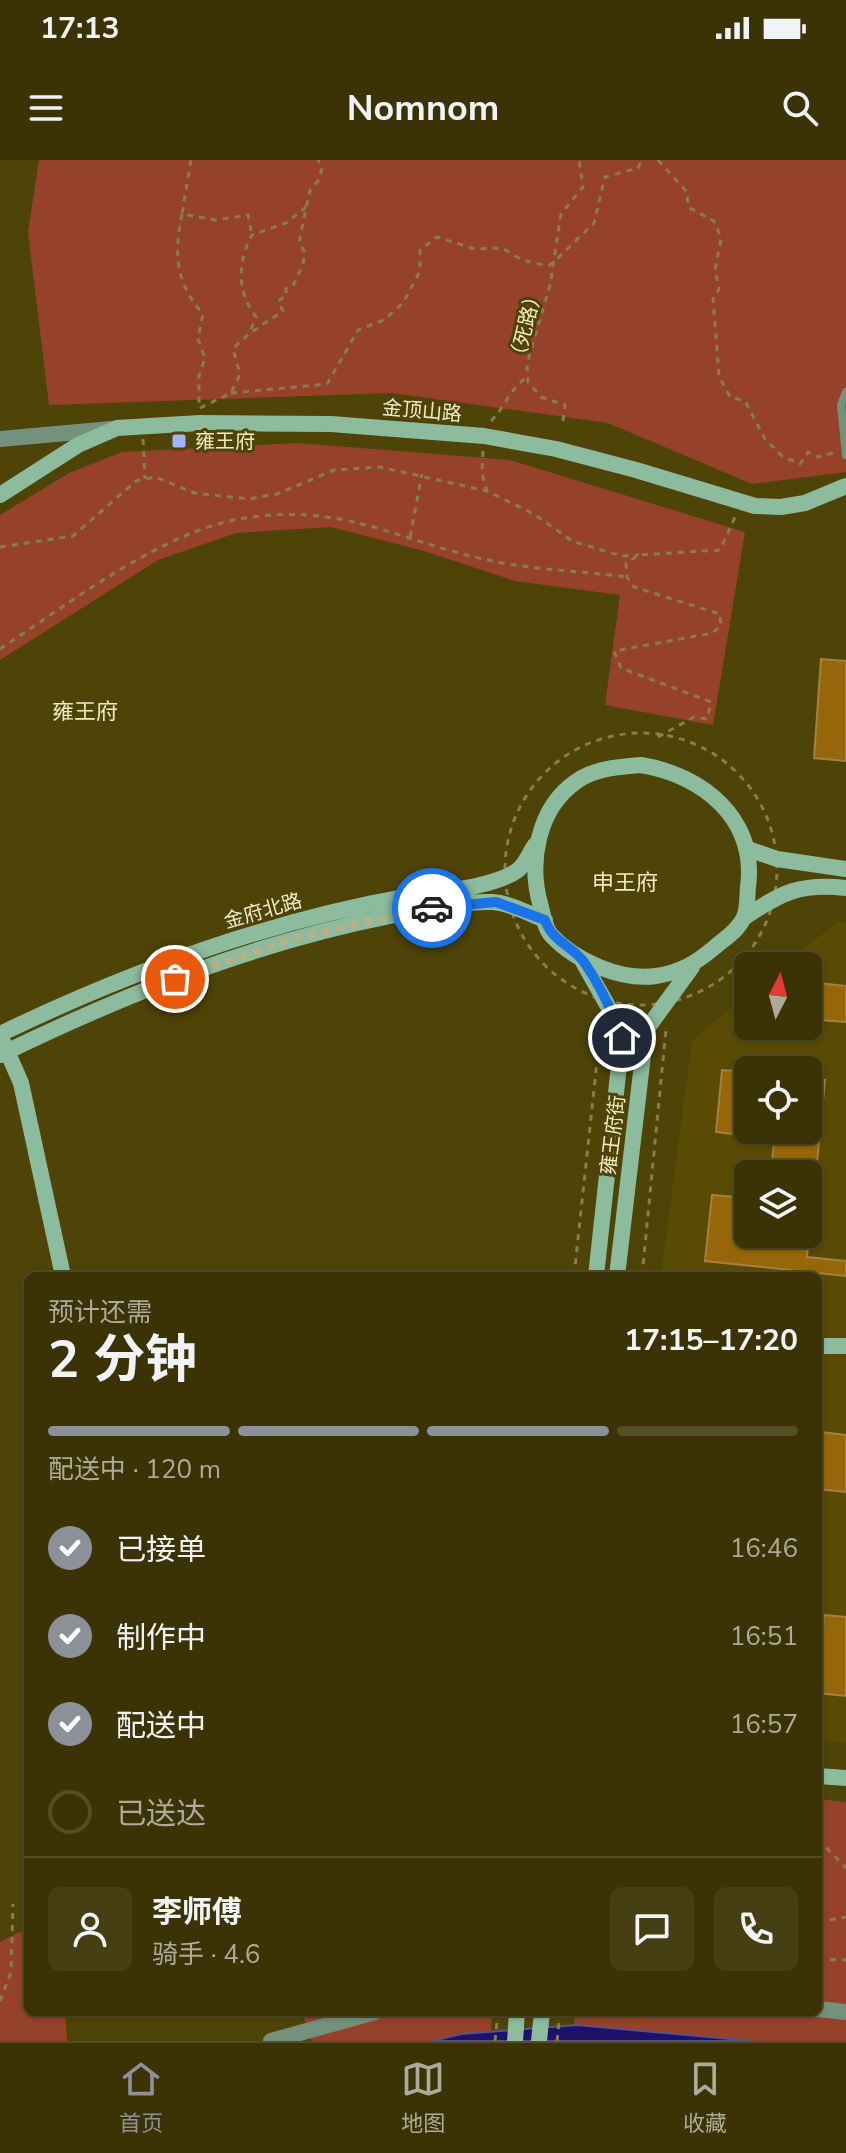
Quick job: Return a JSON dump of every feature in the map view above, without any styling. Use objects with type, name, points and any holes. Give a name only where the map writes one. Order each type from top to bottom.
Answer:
[{"type":"main road","name":"金顶山路","points":[[0,495],[78,445],[117,428],[200,423],[487,429],[740,502],[781,507],[805,503],[846,486]]},
{"type":"main road","points":[[745,917],[750,879],[748,849],[732,818],[711,791],[669,769],[641,765],[611,768],[578,780],[560,798],[536,844],[534,883],[549,933],[582,960],[621,973],[654,977],[693,967],[735,930],[745,917],[776,896],[812,884],[846,888]]},
{"type":"main road","name":"金府北路","points":[[0,1034],[135,974],[242,937],[347,908],[482,883],[518,870],[536,844]]},
{"type":"main road","points":[[748,849],[777,859],[846,869]]},
{"type":"main road","name":"金府北路","points":[[4,1053],[132,995],[233,957],[299,937],[453,904],[508,905],[545,920]]},
{"type":"main road","name":"雍王府街","points":[[582,960],[622,1038],[596,1272]]},
{"type":"main road","name":"雍王府街","points":[[617,1272],[646,1030],[666,1010],[693,967]]},
{"type":"main road","points":[[0,1034],[4,1053],[21,1083],[62,1272]]},
{"type":"main road","points":[[822,1346],[846,1346]]},
{"type":"main road","points":[[822,1776],[846,1778]]},
{"type":"main road","points":[[515,2041],[517,2016]]},
{"type":"main road","points":[[539,2041],[542,2016]]},
{"type":"street","points":[[0,439],[117,428]]},
{"type":"street","points":[[822,2009],[846,2012]]},
{"type":"street","points":[[271,2041],[361,2016]]},
{"type":"lane","points":[[845,452],[841,405],[846,392]]},
{"type":"path","points":[[191,160],[176,243],[177,273],[188,297],[203,314],[198,339],[205,358],[199,376],[199,408],[231,393],[327,384],[358,330],[384,320],[403,303],[420,271],[420,250],[437,237],[475,249],[502,248],[522,260],[548,266],[594,223],[605,177],[638,168],[642,160]]},
{"type":"path","points":[[251,329],[264,326],[283,311],[278,301],[286,296],[286,289],[293,286],[303,264],[305,253],[299,242],[310,190],[319,180],[322,168],[318,160]]},
{"type":"path","name":"（死路）","points":[[563,421],[565,405],[541,397],[528,377],[527,364],[531,361],[531,347],[554,262],[561,214],[583,187],[579,160]]},
{"type":"path","points":[[658,160],[687,192],[688,207],[714,221],[721,239],[715,270],[719,289],[713,299],[714,323],[719,376],[730,397],[745,401],[758,430],[782,456],[800,464],[808,452],[818,457],[845,452]]},
{"type":"path","points":[[252,235],[286,223],[306,207]]},
{"type":"path","points":[[182,214],[216,220],[248,215],[252,235],[245,248],[240,274],[245,302],[256,317],[251,329],[233,349],[240,374],[231,393]]},
{"type":"path","points":[[487,491],[482,473],[487,429],[506,407],[511,390],[528,377]]},
{"type":"path","points":[[142,427],[145,479]]},
{"type":"path","points":[[0,547],[73,536],[125,488],[145,479],[169,480],[195,493],[249,499],[277,494],[334,470],[380,467],[422,473],[487,491],[534,514],[572,541],[621,556],[720,550],[730,537],[740,502]]},
{"type":"path","points":[[410,537],[422,473]]},
{"type":"path","points":[[0,649],[166,546],[237,519],[308,513],[350,519],[491,561],[627,577]]},
{"type":"path","points":[[639,555],[626,563],[627,577],[634,587],[720,614],[721,625],[713,633],[614,651],[621,668],[711,702],[707,719],[694,717],[658,737]]},
{"type":"path","points":[[630,733],[658,737],[720,757],[758,797],[773,833],[777,859],[776,896],[771,922],[743,963],[702,994],[678,1001],[666,1010],[604,1001],[575,986],[525,942],[508,905],[504,875],[506,835],[521,798],[545,767],[583,745],[630,733]]},
{"type":"path","name":"雍王府街","points":[[574,1272],[604,1001]]},
{"type":"path","points":[[666,1010],[678,1001]]},
{"type":"path","name":"雍王府街","points":[[642,1272],[666,1024]]},
{"type":"path","points":[[822,1845],[846,1868]]},
{"type":"path","points":[[0,2001],[11,1972],[13,1904]]},
{"type":"path","points":[[822,1921],[846,1917]]},
{"type":"path","points":[[822,1959],[846,1960]]},
{"type":"path","points":[[495,2041],[498,2016]]},
{"type":"path","points":[[557,2041],[560,2016]]},
{"type":"shaded area","points":[[39,160],[846,160],[846,472],[752,484],[608,423],[392,393],[49,405],[28,232]]},
{"type":"shaded area","points":[[298,443],[510,460],[745,532],[713,725],[605,705],[620,595],[515,581],[424,551],[331,527],[236,533],[158,560],[0,660],[0,515],[69,473],[122,452]]},
{"type":"shaded area","points":[[837,922],[846,923],[846,1743],[822,1740],[822,1272],[662,1272],[692,1040],[734,1006],[734,1040],[822,1040],[822,952],[800,952]]},
{"type":"shaded area","points":[[822,1799],[846,1802],[846,2041],[572,2041],[575,2016],[822,2016]]},
{"type":"shaded area","points":[[24,1930],[24,2016],[65,2016],[67,2041],[0,2041],[0,1942]]},
{"type":"shaded area","points":[[303,2016],[492,2016],[491,2032],[432,2041],[311,2041]]},
{"type":"shaded area","points":[[577,2025],[753,2041],[432,2041],[461,2034]]},
{"type":"building","points":[[821,659],[846,661],[846,761],[814,758]]},
{"type":"building","points":[[822,983],[846,986],[846,1022],[822,1020]]},
{"type":"building","points":[[722,1070],[734,1071],[734,1134],[716,1132]]},
{"type":"building","points":[[822,1080],[825,1080],[822,1111]]},
{"type":"building","points":[[774,1144],[819,1144],[817,1160],[772,1160]]},
{"type":"building","points":[[712,1195],[734,1197],[734,1248],[808,1248],[807,1257],[846,1261],[846,1276],[705,1261]]},
{"type":"building","points":[[822,1432],[846,1435],[846,1492],[822,1489]]},
{"type":"building","points":[[824,1615],[846,1617],[846,1696],[822,1693]]},
{"type":"way so far","points":[[175,979],[299,937],[432,908]]},
{"type":"place","name":"雍王府","points":[[179,441]]},
{"type":"district","name":"雍王府","points":[[85,712]]},
{"type":"district","name":"申王府","points":[[625,883]]},
{"type":"route","points":[[432,908],[496,902],[545,920],[549,933],[582,960],[614,1017],[622,1038]]}]
